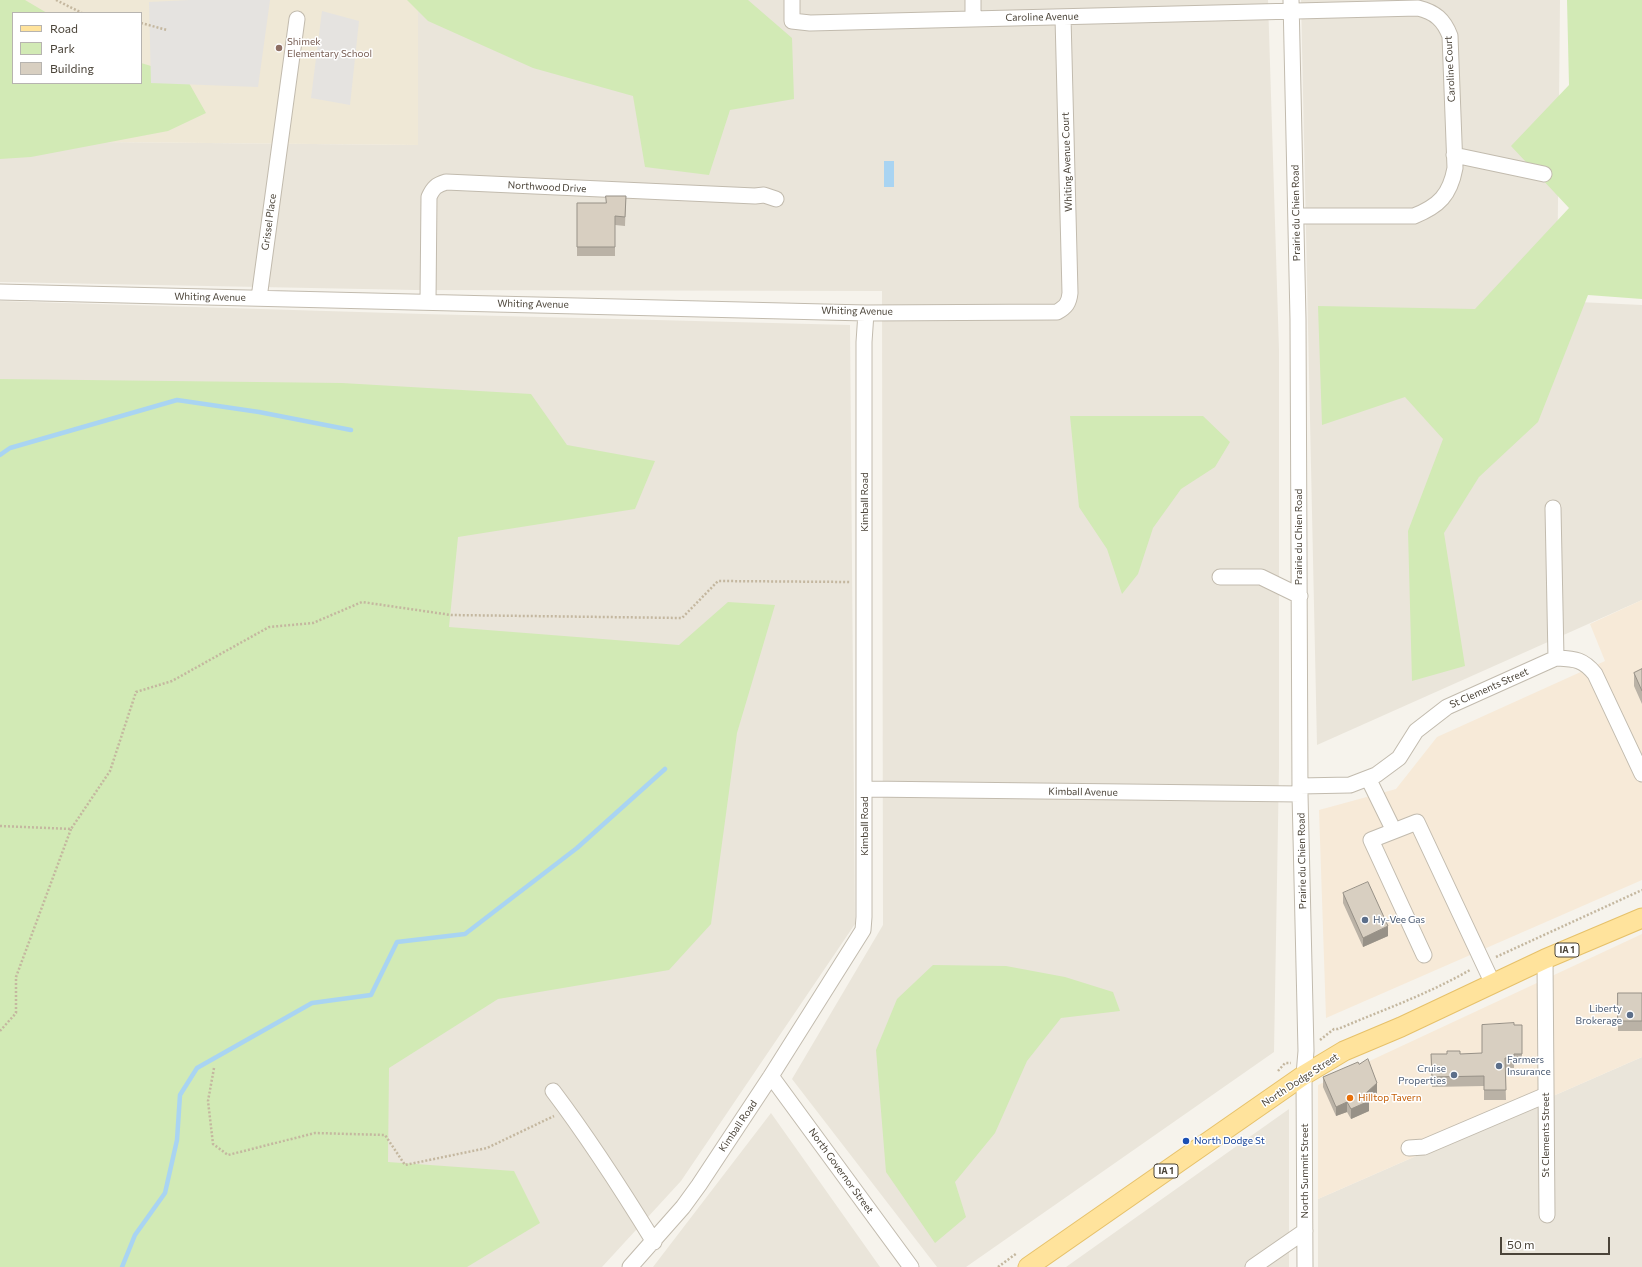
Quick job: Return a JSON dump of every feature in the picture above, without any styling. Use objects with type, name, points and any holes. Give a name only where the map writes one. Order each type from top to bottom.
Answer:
[{"type":"main road","name":"North Dodge Street","points":[[1028,1267],[1304,1074],[1344,1051],[1401,1027],[1545,959],[1642,918]]},
{"type":"street","name":"Caroline Avenue","points":[[792,0],[792,21],[810,23],[1063,17],[1291,5]]},
{"type":"street","points":[[973,0],[973,19]]},
{"type":"street","name":"Caroline Court","points":[[1291,5],[1418,8],[1429,10],[1438,16],[1446,26],[1450,36],[1455,168],[1453,180],[1447,193],[1439,202],[1427,211],[1414,216],[1296,216]]},
{"type":"street","name":"Prairie du Chien Road","points":[[1291,5],[1296,216],[1300,596],[1300,790],[1306,1043],[1304,1074]]},
{"type":"street","name":"Whiting Avenue Court","points":[[1063,17],[1070,293],[1069,301],[1066,307]]},
{"type":"street","name":"Grissel Place","points":[[259,298],[297,19]]},
{"type":"street","points":[[1454,155],[1544,174]]},
{"type":"street","name":"Northwood Drive","points":[[428,301],[429,197],[432,189],[438,184],[446,182],[748,196],[764,195],[776,199]]},
{"type":"street","name":"Whiting Avenue","points":[[0,292],[866,312],[1057,312],[1066,307]]},
{"type":"street","name":"Kimball Road","points":[[630,1267],[654,1242],[683,1207],[771,1076],[863,930],[866,789],[864,342],[866,312]]},
{"type":"street","points":[[1553,508],[1556,658],[1571,659],[1587,664],[1595,674],[1642,774]]},
{"type":"street","points":[[1220,578],[1261,577],[1300,596]]},
{"type":"street","name":"St Clements Street","points":[[1300,790],[1350,785],[1376,776],[1399,758],[1416,731],[1447,707],[1556,658]]},
{"type":"street","points":[[1368,778],[1394,831]]},
{"type":"street","name":"Kimball Avenue","points":[[866,789],[1300,790]]},
{"type":"street","points":[[1424,955],[1371,840],[1417,822],[1493,984]]},
{"type":"street","name":"St Clements Street","points":[[1545,959],[1547,1215]]},
{"type":"street","name":"North Summit Street","points":[[1304,1074],[1305,1267]]},
{"type":"street","name":"North Governor Street","points":[[771,1076],[911,1267]]},
{"type":"street","points":[[553,1091],[614,1178],[654,1242]]},
{"type":"street","points":[[1409,1148],[1424,1147],[1546,1095]]},
{"type":"street","points":[[1253,1267],[1305,1231]]},
{"type":"path","points":[[56,0],[80,12]]},
{"type":"path","points":[[142,23],[167,30]]},
{"type":"path","points":[[0,1031],[16,1013],[16,977],[71,829],[110,771],[136,692],[172,681],[268,627],[313,622],[362,602],[452,615],[682,618],[718,581],[865,582]]},
{"type":"path","points":[[0,826],[71,829]]},
{"type":"path","points":[[214,1068],[208,1101],[213,1144],[228,1155],[314,1134],[385,1135],[405,1165],[487,1148],[567,1110]]},
{"type":"shaded area","name":"Shimek Elementary School","points":[[0,0],[418,0],[418,145],[0,141]]},
{"type":"shaded area","points":[[189,0],[270,0],[258,87],[151,83],[149,2]]},
{"type":"shaded area","points":[[418,0],[1268,0],[1279,350],[1279,767],[1274,1052],[966,1267],[937,1267],[792,1079],[883,925],[882,291],[415,290],[0,282],[0,141],[418,145]]},
{"type":"shaded area","points":[[1301,0],[1560,0],[1557,301],[1642,305],[1642,600],[1317,745]]},
{"type":"shaded area","points":[[322,11],[359,21],[350,105],[311,98]]},
{"type":"shaded area","points":[[0,301],[850,325],[855,924],[681,1181],[602,1267],[167,1267],[0,431]]},
{"type":"shaded area","points":[[1642,600],[1642,880],[1326,1018],[1319,810],[1396,789],[1437,737],[1605,661],[1590,624]]},
{"type":"shaded area","points":[[1642,934],[1642,1057],[1318,1199],[1318,1085]]},
{"type":"shaded area","points":[[1642,1057],[1642,1267],[1318,1267],[1318,1199]]},
{"type":"shaded area","points":[[1289,1109],[1289,1267],[1066,1267]]},
{"type":"shaded area","points":[[771,1113],[880,1267],[653,1267]]},
{"type":"green space","points":[[0,0],[25,0],[45,12],[12,12],[12,84],[142,84],[142,63],[185,76],[206,113],[168,131],[31,157],[0,159]]},
{"type":"green space","points":[[407,0],[748,0],[792,38],[794,99],[730,110],[709,175],[645,167],[633,96],[533,68],[428,21]]},
{"type":"green space","points":[[1567,0],[1642,0],[1642,299],[1588,295],[1538,422],[1479,477],[1444,533],[1465,666],[1412,681],[1408,531],[1443,439],[1405,397],[1322,425],[1318,306],[1475,309],[1569,208],[1511,146],[1569,85]]},
{"type":"green space","points":[[0,379],[342,383],[531,394],[567,445],[655,461],[635,509],[458,537],[449,627],[679,645],[728,602],[775,605],[737,733],[711,924],[669,970],[498,999],[389,1068],[388,1162],[514,1171],[540,1223],[467,1267],[0,1267]]},
{"type":"green space","points":[[1070,416],[1203,416],[1230,442],[1215,467],[1181,489],[1153,528],[1138,574],[1122,594],[1107,549],[1079,507]]},
{"type":"green space","points":[[933,965],[1006,966],[1065,977],[1113,992],[1120,1011],[1061,1018],[1027,1061],[995,1133],[955,1182],[966,1217],[935,1243],[886,1172],[876,1050],[897,999]]},
{"type":"water","points":[[884,161],[894,161],[894,187],[884,187]]},
{"type":"building","points":[[606,196],[626,196],[625,217],[615,216],[615,247],[577,247],[577,203],[606,203]]},
{"type":"building","points":[[1642,669],[1642,691],[1634,673]]},
{"type":"building","name":"Hy-Vee Gas","points":[[1368,882],[1388,926],[1363,938],[1343,893]]},
{"type":"building","name":"Liberty Brokerage","points":[[1618,993],[1642,993],[1642,1021],[1618,1021]]},
{"type":"building","points":[[1514,1023],[1514,1025],[1522,1025],[1522,1054],[1514,1054],[1514,1058],[1505,1058],[1506,1090],[1484,1090],[1484,1076],[1432,1077],[1431,1054],[1447,1054],[1447,1051],[1460,1051],[1460,1054],[1482,1053],[1482,1025]]},
{"type":"building","name":"Hilltop Tavern","points":[[1368,1059],[1377,1083],[1366,1093],[1369,1101],[1351,1109],[1347,1102],[1336,1107],[1323,1077],[1358,1062],[1359,1064]]},
{"type":"waterway","points":[[0,455],[10,448],[177,400],[259,412],[351,430]]},
{"type":"waterway","points":[[122,1267],[135,1235],[165,1193],[177,1140],[180,1095],[197,1068],[312,1003],[371,995],[397,942],[465,934],[577,848],[665,769]]},
{"type":"place","name":"Shimek Elementary School","points":[[279,48]]},
{"type":"place","name":"Hy-Vee Gas","points":[[1365,920]]},
{"type":"place","name":"Liberty Brokerage","points":[[1630,1015]]},
{"type":"place","name":"Farmers Insurance","points":[[1499,1066]]},
{"type":"place","name":"Cruise Properties","points":[[1454,1075]]},
{"type":"place","name":"Hilltop Tavern","points":[[1350,1098]]},
{"type":"place","name":"North Dodge St","points":[[1186,1141]]}]
